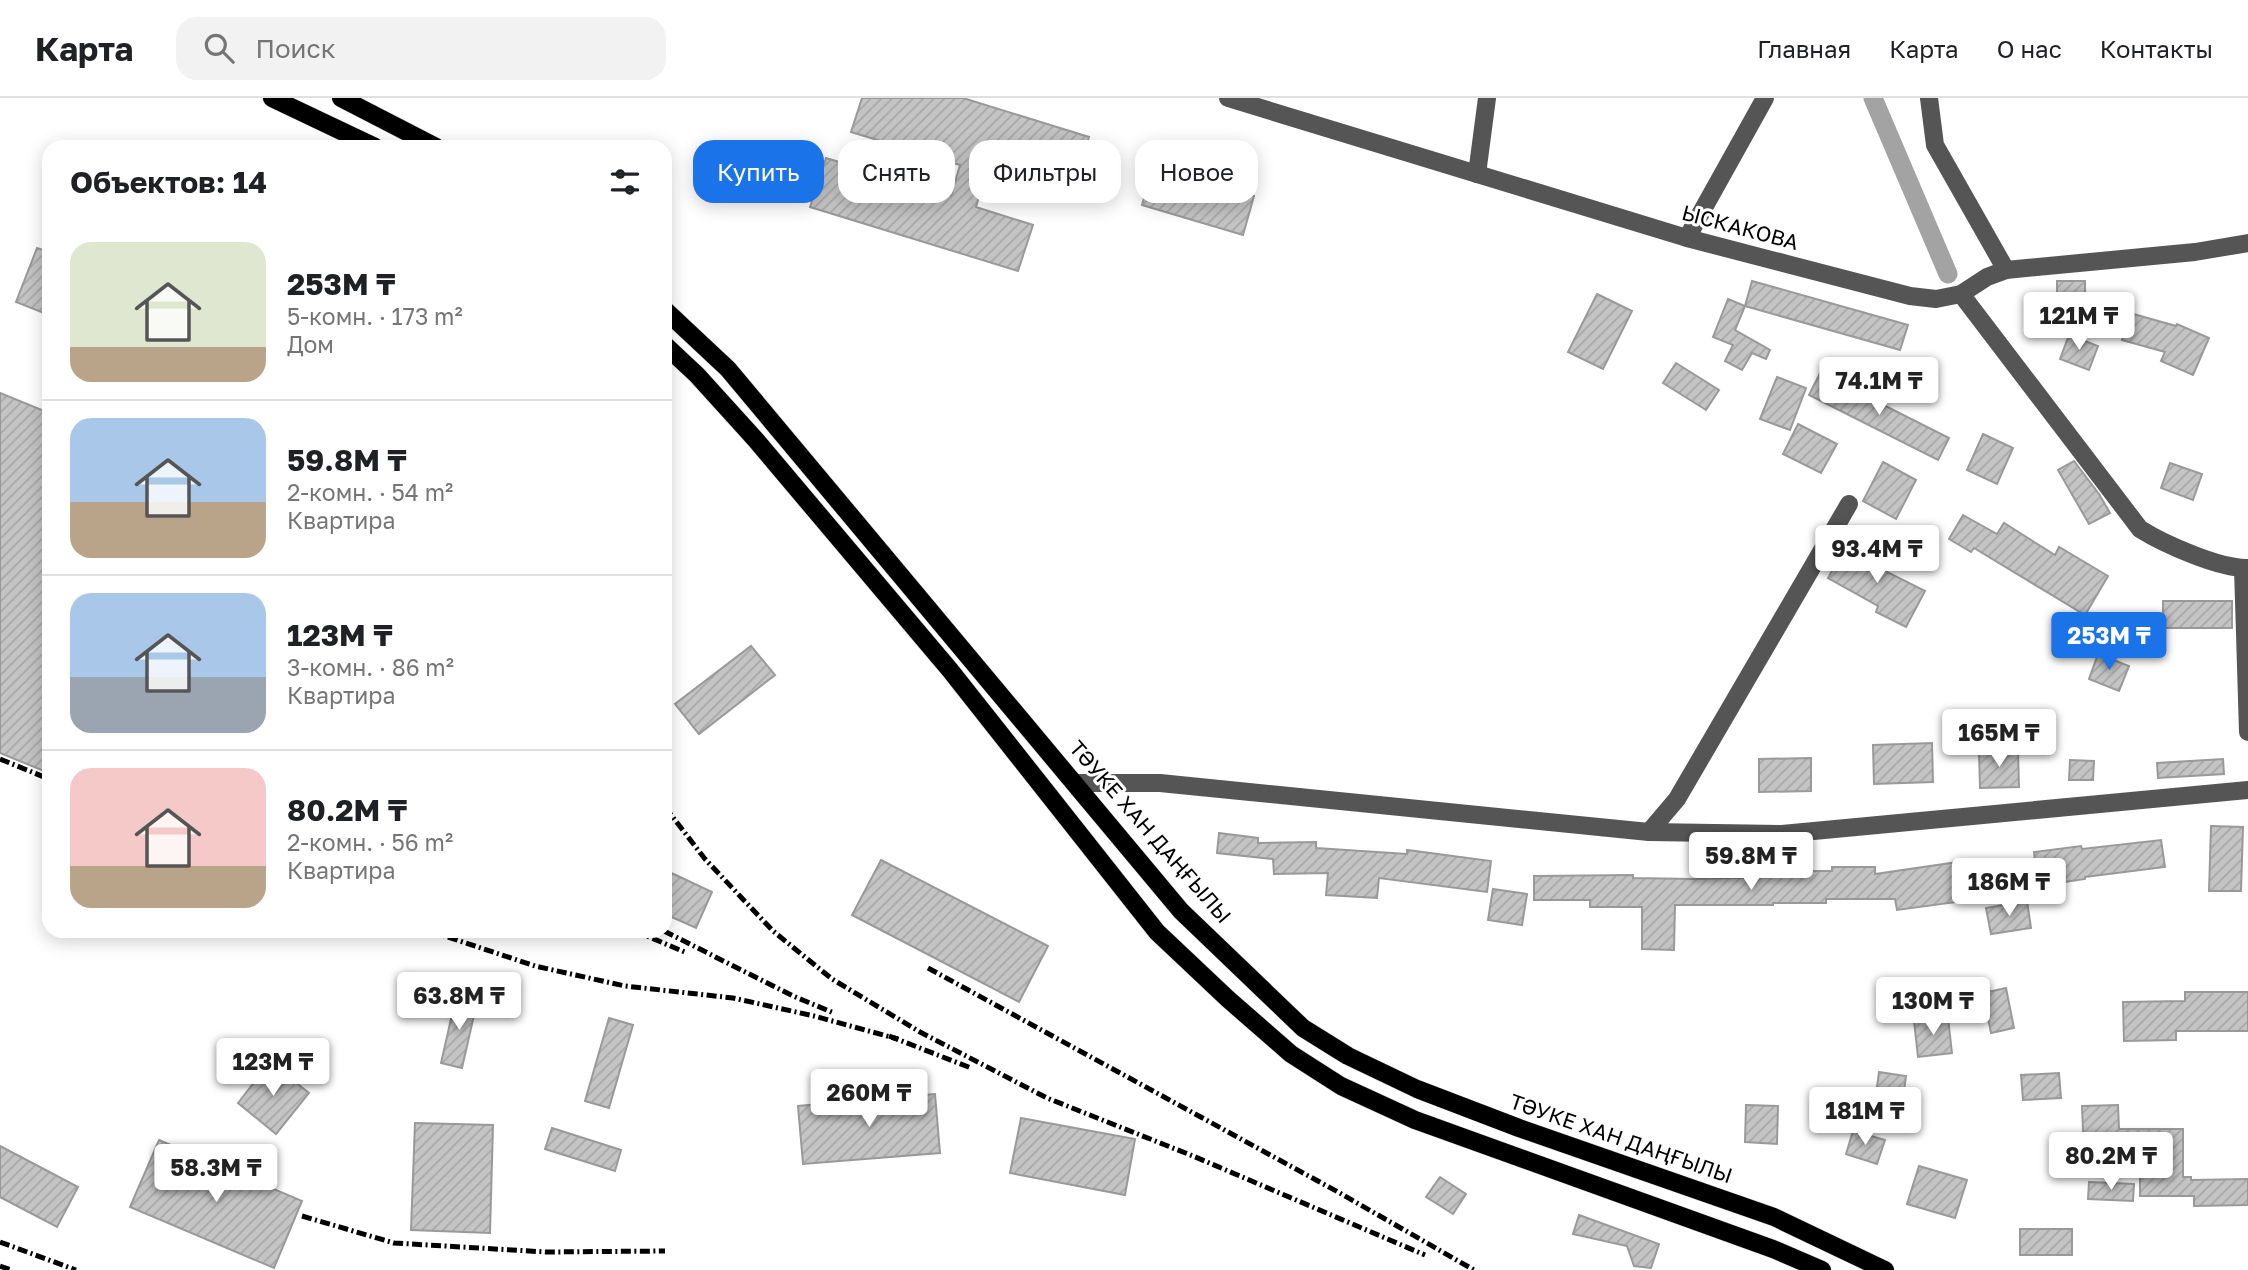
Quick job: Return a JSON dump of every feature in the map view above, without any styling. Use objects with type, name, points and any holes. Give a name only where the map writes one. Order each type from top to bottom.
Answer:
[{"type":"main road","points":[[272,98],[360,140]]},
{"type":"main road","points":[[341,98],[422,140]]},
{"type":"main road","name":"ТӘУКЕ ХАН ДАҢҒЫЛЫ","points":[[672,316],[729,369],[1077,783],[1181,911],[1303,1028],[1348,1056],[1417,1089],[1774,1217],[1885,1270]]},
{"type":"main road","points":[[672,352],[755,439],[950,670],[1157,932],[1291,1054],[1341,1086],[1415,1120],[1773,1249],[1822,1270]]},
{"type":"main road","points":[[950,670],[968,654]]},
{"type":"main road","points":[[1157,932],[1181,911]]},
{"type":"street","name":"ЫСКАКОВА","points":[[1228,98],[1687,238],[1910,296],[1936,299],[1961,294],[1987,277],[2006,270],[2195,252],[2248,243]]},
{"type":"street","points":[[1477,174],[1487,98]]},
{"type":"street","points":[[1687,238],[1765,98]]},
{"type":"street","points":[[1929,98],[1935,145],[2006,270]]},
{"type":"street","points":[[1961,294],[2140,529],[2159,541],[2188,553],[2246,568],[2248,732]]},
{"type":"street","points":[[1649,832],[1677,799],[1849,504]]},
{"type":"street","points":[[1077,783],[1160,783],[1649,832],[1782,834],[2248,790]]},
{"type":"building","points":[[862,98],[963,98],[1089,137],[1088,140],[969,140],[969,203],[977,203],[976,207],[1033,225],[1018,271],[810,207],[811,203],[824,203],[826,158],[838,162],[838,203],[955,203],[955,182],[960,165],[955,163],[955,140],[877,140],[851,132]]},
{"type":"building","points":[[1143,203],[1252,203],[1243,235]]},
{"type":"building","points":[[37,248],[42,250],[42,312],[16,302]]},
{"type":"building","points":[[1752,281],[1908,325],[1900,350],[1745,306]]},
{"type":"building","points":[[2057,281],[2085,281],[2085,308],[2057,308]]},
{"type":"building","points":[[1597,294],[1632,311],[1603,369],[1568,352]]},
{"type":"building","points":[[1728,299],[1745,306],[1735,330],[1770,350],[1766,359],[1752,353],[1742,370],[1725,361],[1733,345],[1713,337]]},
{"type":"building","points":[[2130,313],[2176,326],[2177,324],[2209,338],[2193,375],[2161,361],[2165,352],[2122,340]]},
{"type":"building","points":[[2069,335],[2098,346],[2089,370],[2060,359]]},
{"type":"building","points":[[1676,363],[1719,390],[1706,410],[1663,383]]},
{"type":"building","points":[[1820,373],[1949,438],[1938,460],[1809,395]]},
{"type":"building","points":[[1777,377],[1806,388],[1790,430],[1760,419]]},
{"type":"building","points":[[0,393],[42,410],[42,770],[0,753]]},
{"type":"building","points":[[1798,424],[1837,444],[1821,473],[1783,454]]},
{"type":"building","points":[[1983,434],[2013,448],[1997,484],[1967,470]]},
{"type":"building","points":[[2074,461],[2110,513],[2089,524],[2058,470]]},
{"type":"building","points":[[1883,462],[1916,480],[1896,519],[1863,501]]},
{"type":"building","points":[[2170,463],[2202,474],[2193,500],[2161,488]]},
{"type":"building","points":[[1963,515],[1997,534],[2004,523],[2055,555],[2059,547],[2108,576],[2085,615],[1974,548],[1971,552],[1949,539]]},
{"type":"building","points":[[1847,544],[1886,566],[1883,570],[1925,591],[1906,627],[1876,612],[1878,606],[1828,578]]},
{"type":"building","points":[[2163,601],[2232,601],[2232,628],[2163,628]]},
{"type":"building","points":[[751,646],[775,675],[699,734],[675,704]]},
{"type":"building","points":[[2098,654],[2129,666],[2119,691],[2089,679]]},
{"type":"building","points":[[1932,743],[1933,782],[1874,784],[1873,745]]},
{"type":"building","points":[[2018,751],[2019,787],[1980,788],[1979,752]]},
{"type":"building","points":[[1811,758],[1811,791],[1759,792],[1759,759]]},
{"type":"building","points":[[2223,759],[2224,774],[2158,778],[2157,763]]},
{"type":"building","points":[[2070,760],[2094,761],[2093,780],[2069,780]]},
{"type":"building","points":[[2211,826],[2243,827],[2241,891],[2209,891]]},
{"type":"building","points":[[1219,833],[1258,838],[1258,843],[1316,842],[1316,848],[1407,854],[1407,850],[1491,861],[1487,892],[1379,878],[1377,898],[1326,895],[1328,873],[1274,874],[1273,859],[1217,853]]},
{"type":"building","points":[[2161,840],[2165,867],[2038,886],[2034,852]]},
{"type":"building","points":[[881,860],[1048,946],[1019,1002],[852,915]]},
{"type":"building","points":[[1958,862],[1964,901],[1897,910],[1895,899],[1826,899],[1826,903],[1773,905],[1675,905],[1674,950],[1642,949],[1642,907],[1590,907],[1590,900],[1534,900],[1534,876],[1633,875],[1633,878],[1694,879],[1783,877],[1783,871],[1832,871],[1832,867],[1875,867],[1875,874]]},
{"type":"building","points":[[672,873],[712,892],[696,928],[672,917]]},
{"type":"building","points":[[1493,889],[1527,894],[1522,925],[1488,920]]},
{"type":"building","points":[[2027,901],[2031,928],[1991,934],[1986,908]]},
{"type":"building","points":[[2006,988],[2014,1028],[1991,1033],[1983,993]]},
{"type":"building","points":[[2185,992],[2248,992],[2248,1031],[2176,1031],[2176,1040],[2124,1041],[2123,1002],[2185,1001]]},
{"type":"building","points":[[456,997],[477,1002],[462,1068],[441,1063]]},
{"type":"building","points":[[609,1018],[633,1025],[609,1108],[585,1101]]},
{"type":"building","points":[[1948,1018],[1952,1053],[1918,1057],[1914,1021]]},
{"type":"building","points":[[270,1062],[309,1093],[276,1134],[238,1103]]},
{"type":"building","points":[[1879,1072],[1906,1076],[1902,1106],[1875,1102]]},
{"type":"building","points":[[2059,1073],[2061,1098],[2023,1100],[2021,1075]]},
{"type":"building","points":[[935,1094],[940,1153],[803,1164],[798,1106]]},
{"type":"building","points":[[1746,1105],[1778,1106],[1777,1144],[1745,1142]]},
{"type":"building","points":[[2118,1105],[2119,1129],[2183,1129],[2183,1177],[2191,1177],[2191,1180],[2248,1179],[2248,1205],[2194,1206],[2194,1196],[2140,1196],[2140,1152],[2084,1154],[2082,1106]]},
{"type":"building","points":[[1021,1118],[1135,1139],[1125,1195],[1010,1173]]},
{"type":"building","points":[[415,1123],[493,1125],[490,1233],[411,1230]]},
{"type":"building","points":[[552,1128],[621,1150],[615,1171],[545,1149]]},
{"type":"building","points":[[1853,1131],[1885,1140],[1877,1164],[1846,1154]]},
{"type":"building","points":[[159,1140],[302,1201],[274,1268],[130,1207]]},
{"type":"building","points":[[0,1146],[78,1187],[57,1227],[0,1197]]},
{"type":"building","points":[[1919,1166],[1967,1180],[1955,1218],[1907,1204]]},
{"type":"building","points":[[1440,1177],[1466,1194],[1453,1214],[1426,1197]]},
{"type":"building","points":[[2089,1182],[2134,1184],[2133,1201],[2088,1199]]},
{"type":"building","points":[[1579,1215],[1659,1244],[1651,1268],[1634,1266],[1627,1246],[1573,1234]]},
{"type":"building","points":[[2020,1229],[2072,1229],[2072,1255],[2020,1255]]},
{"type":"waterway","points":[[1873,98],[1948,274]]},
{"type":"railway","points":[[0,759],[42,776]]},
{"type":"railway","points":[[672,816],[705,859],[773,931],[832,979],[920,1032],[1047,1098],[1193,1156],[1425,1255]]},
{"type":"railway","points":[[672,935],[793,996],[834,1013]]},
{"type":"railway","points":[[451,938],[535,966],[625,986],[733,998],[898,1039]]},
{"type":"railway","points":[[652,938],[687,953]]},
{"type":"railway","points":[[928,968],[1338,1192],[1474,1270]]},
{"type":"railway","points":[[889,1036],[971,1068]]},
{"type":"railway","points":[[302,1216],[394,1243],[546,1252],[665,1251]]},
{"type":"railway","points":[[0,1242],[76,1270]]},
{"type":"railway","points":[[0,1266],[11,1270]]}]
